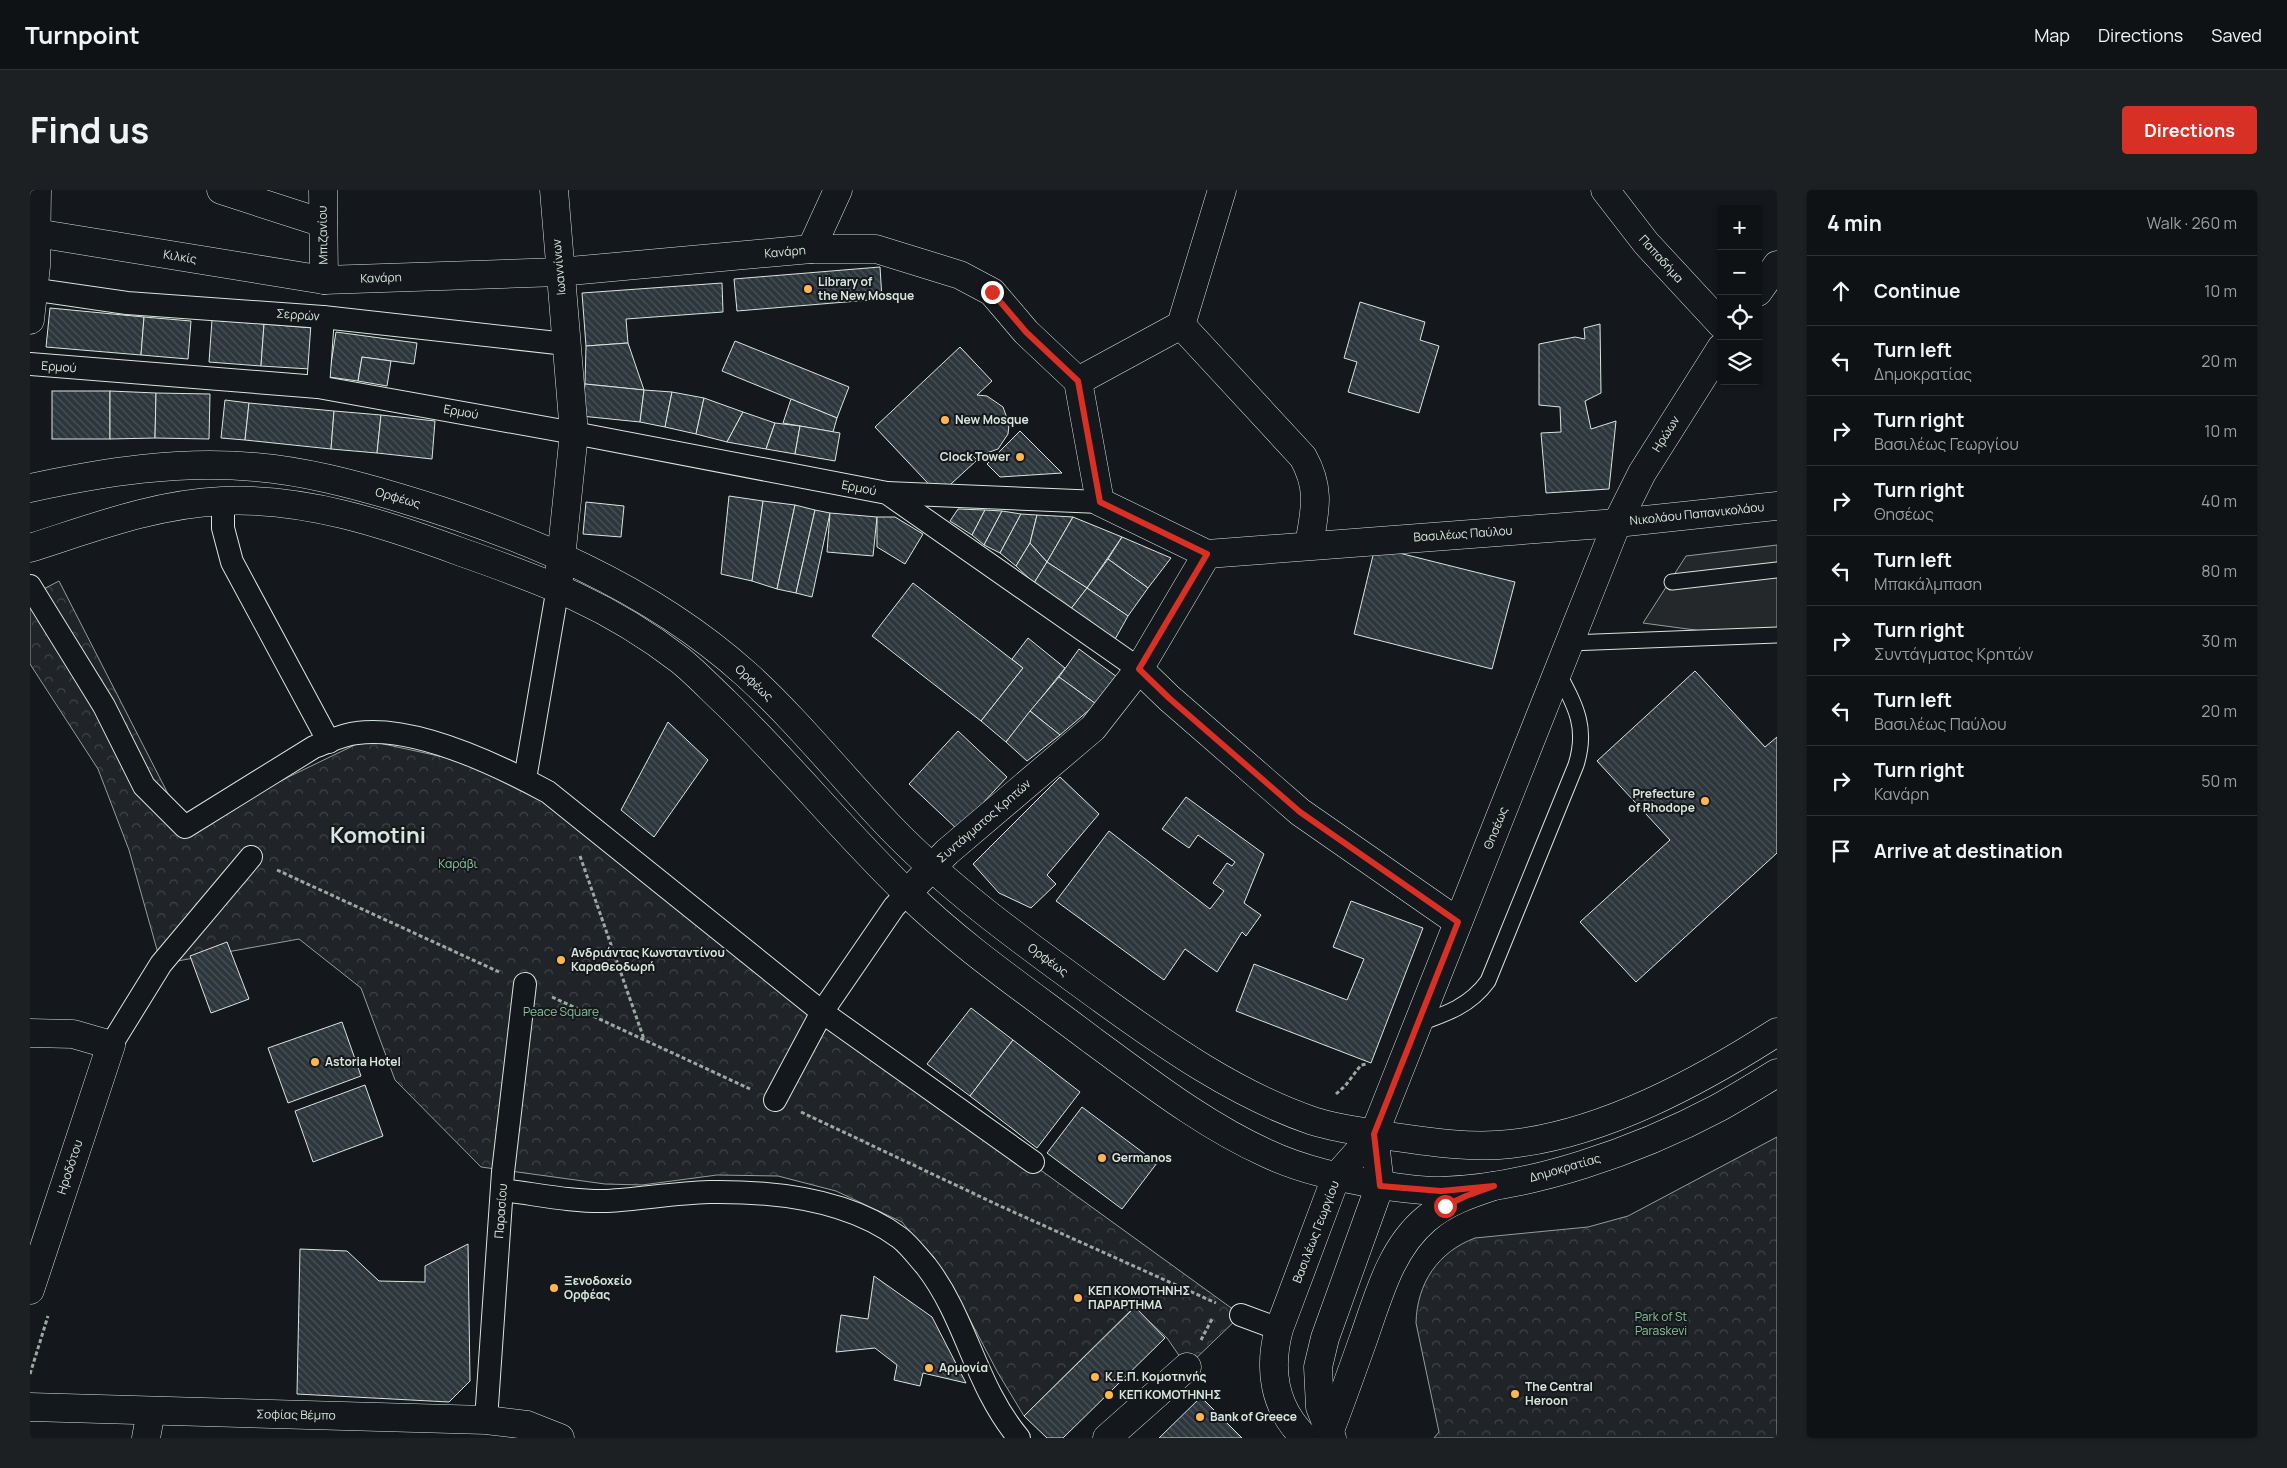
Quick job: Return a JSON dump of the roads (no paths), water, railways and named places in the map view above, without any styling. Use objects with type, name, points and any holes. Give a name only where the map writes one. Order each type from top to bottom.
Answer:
[{"type":"street","points":[[221,190],[323,223]]},
{"type":"street","name":"Μπιζανίου","points":[[322,190],[324,280]]},
{"type":"street","name":"Ιωαννίνων","points":[[554,190],[559,272],[574,432],[558,587]]},
{"type":"street","points":[[811,249],[838,190]]},
{"type":"street","points":[[1207,554],[1100,502],[1078,381],[1181,325],[1222,190]]},
{"type":"street","name":"Παπαδήμα","points":[[1605,190],[1646,243],[1717,320]]},
{"type":"street","points":[[30,320],[31,289],[36,266],[35,209]]},
{"type":"street","name":"Κιλκίς","points":[[35,209],[324,280]]},
{"type":"street","name":"Κανάρη","points":[[324,280],[559,272],[811,249],[876,249],[960,275],[992,292],[1026,332],[1078,381]]},
{"type":"street","points":[[1762,286],[1777,265]]},
{"type":"street","name":"Σερρών","points":[[31,289],[128,303],[323,317],[566,344]]},
{"type":"street","points":[[318,387],[323,317]]},
{"type":"street","points":[[1181,325],[1302,457],[1309,468],[1316,492],[1309,545]]},
{"type":"street","name":"Ηρώων","points":[[1617,523],[1642,473],[1717,354]]},
{"type":"street","name":"Ερμού","points":[[30,364],[318,387],[574,432],[887,494],[1100,502]]},
{"type":"street","name":"Ορφέως","points":[[30,488],[137,469],[176,466],[256,467],[340,482],[428,506],[562,557],[649,602],[700,636],[746,674],[781,708],[891,828],[996,923],[1134,1022],[1207,1069],[1286,1110],[1315,1122],[1374,1134],[1455,1144],[1508,1144],[1561,1136],[1633,1109],[1688,1083],[1743,1054],[1777,1032]]},
{"type":"street","name":"Ερμού","points":[[887,494],[1139,669]]},
{"type":"street","points":[[30,548],[141,514],[176,506],[223,501],[292,505],[365,520],[412,534],[558,587],[593,603],[640,630],[684,663],[756,732],[907,893],[972,950],[1171,1097],[1214,1124],[1267,1154],[1336,1177]]},
{"type":"street","points":[[223,501],[223,528],[232,562],[329,742]]},
{"type":"street","name":"Νικολάου Παπανικολάου","points":[[1617,523],[1777,506]]},
{"type":"street","name":"Βασιλέως Παύλου","points":[[1207,554],[1617,523]]},
{"type":"street","name":"Θησέως","points":[[1374,1134],[1617,523]]},
{"type":"street","name":"Συντάγματος Κρητών","points":[[774,1100],[822,1012],[894,907],[947,852],[1093,728],[1139,669],[1207,554]]},
{"type":"street","points":[[30,586],[104,706],[144,786],[185,827],[314,747],[356,733],[379,732],[406,735],[440,744],[525,779],[548,792],[822,1012],[1033,1162]]},
{"type":"street","points":[[525,779],[558,587]]},
{"type":"street","points":[[1139,669],[1169,698],[1300,812],[1458,922]]},
{"type":"street","points":[[30,1033],[73,1034],[111,1045],[161,964],[251,857]]},
{"type":"street","name":"Παρασίου","points":[[485,1429],[502,1190],[525,984]]},
{"type":"street","name":"Ηροδότου","points":[[30,1290],[111,1045]]},
{"type":"street","name":"Δημοκρατίας","points":[[1336,1177],[1380,1186],[1441,1191],[1494,1186],[1572,1168],[1644,1142],[1718,1108],[1777,1073]]},
{"type":"street","points":[[1322,1436],[1318,1367],[1325,1338],[1380,1186],[1374,1134]]},
{"type":"street","name":"Βασιλέως Γεωργίου","points":[[1322,1436],[1296,1429],[1275,1386],[1272,1367],[1273,1350],[1279,1329],[1336,1177],[1374,1134]]},
{"type":"street","points":[[1322,1436],[1379,1294],[1398,1252],[1425,1220],[1445,1206],[1494,1186]]},
{"type":"street","points":[[502,1190],[606,1201],[708,1192],[757,1193],[836,1206],[872,1221],[901,1239],[931,1274],[950,1303],[989,1395],[1019,1438]]},
{"type":"street","points":[[1241,1315],[1279,1329]]},
{"type":"street","points":[[1107,1438],[1186,1366]]},
{"type":"street","name":"Σοφίας Βέμπο","points":[[30,1407],[151,1411],[485,1429],[527,1425],[560,1438]]},
{"type":"street","points":[[146,1438],[151,1411]]},
{"type":"lane","points":[[1672,582],[1777,570]]},
{"type":"lane","points":[[1570,643],[1777,635]]},
{"type":"lane","points":[[1417,1024],[1460,1008],[1480,992],[1488,981],[1576,765],[1580,752],[1581,726],[1573,701],[1558,673]]},
{"type":"place","name":"Library of the New Mosque","points":[[808,289]]},
{"type":"place","name":"New Mosque","points":[[945,420]]},
{"type":"place","name":"Clock Tower","points":[[1020,457]]},
{"type":"place","name":"Prefecture of Rhodope","points":[[1705,801]]},
{"type":"place","name":"Ανδριάντας Κωνσταντίνου Καραθεοδωρή","points":[[561,960]]},
{"type":"place","name":"Astoria Hotel","points":[[315,1062]]},
{"type":"place","name":"Germanos","points":[[1102,1158]]},
{"type":"place","name":"Ξενοδοχείο Ορφέας","points":[[554,1288]]},
{"type":"place","name":"ΚΕΠ ΚΟΜΟΤΗΝΗΣ ΠΑΡΑΡΤΗΜΑ","points":[[1078,1298]]},
{"type":"place","name":"Αρμονία","points":[[929,1368]]},
{"type":"place","name":"Κ.Ε.Π. Κομοτηνής","points":[[1095,1377]]},
{"type":"place","name":"The Central Heroon","points":[[1515,1394]]},
{"type":"place","name":"ΚΕΠ ΚΟΜΟΤΗΝΗΣ","points":[[1109,1395]]},
{"type":"place","name":"Bank of Greece","points":[[1200,1417]]},
{"type":"district","name":"Komotini","points":[[378,835]]},
{"type":"park label","name":"Καράβι","points":[[458,864]]},
{"type":"park label","name":"Peace Square","points":[[561,1012]]},
{"type":"park label","name":"Park of St Paraskevi","points":[[1661,1324]]}]
